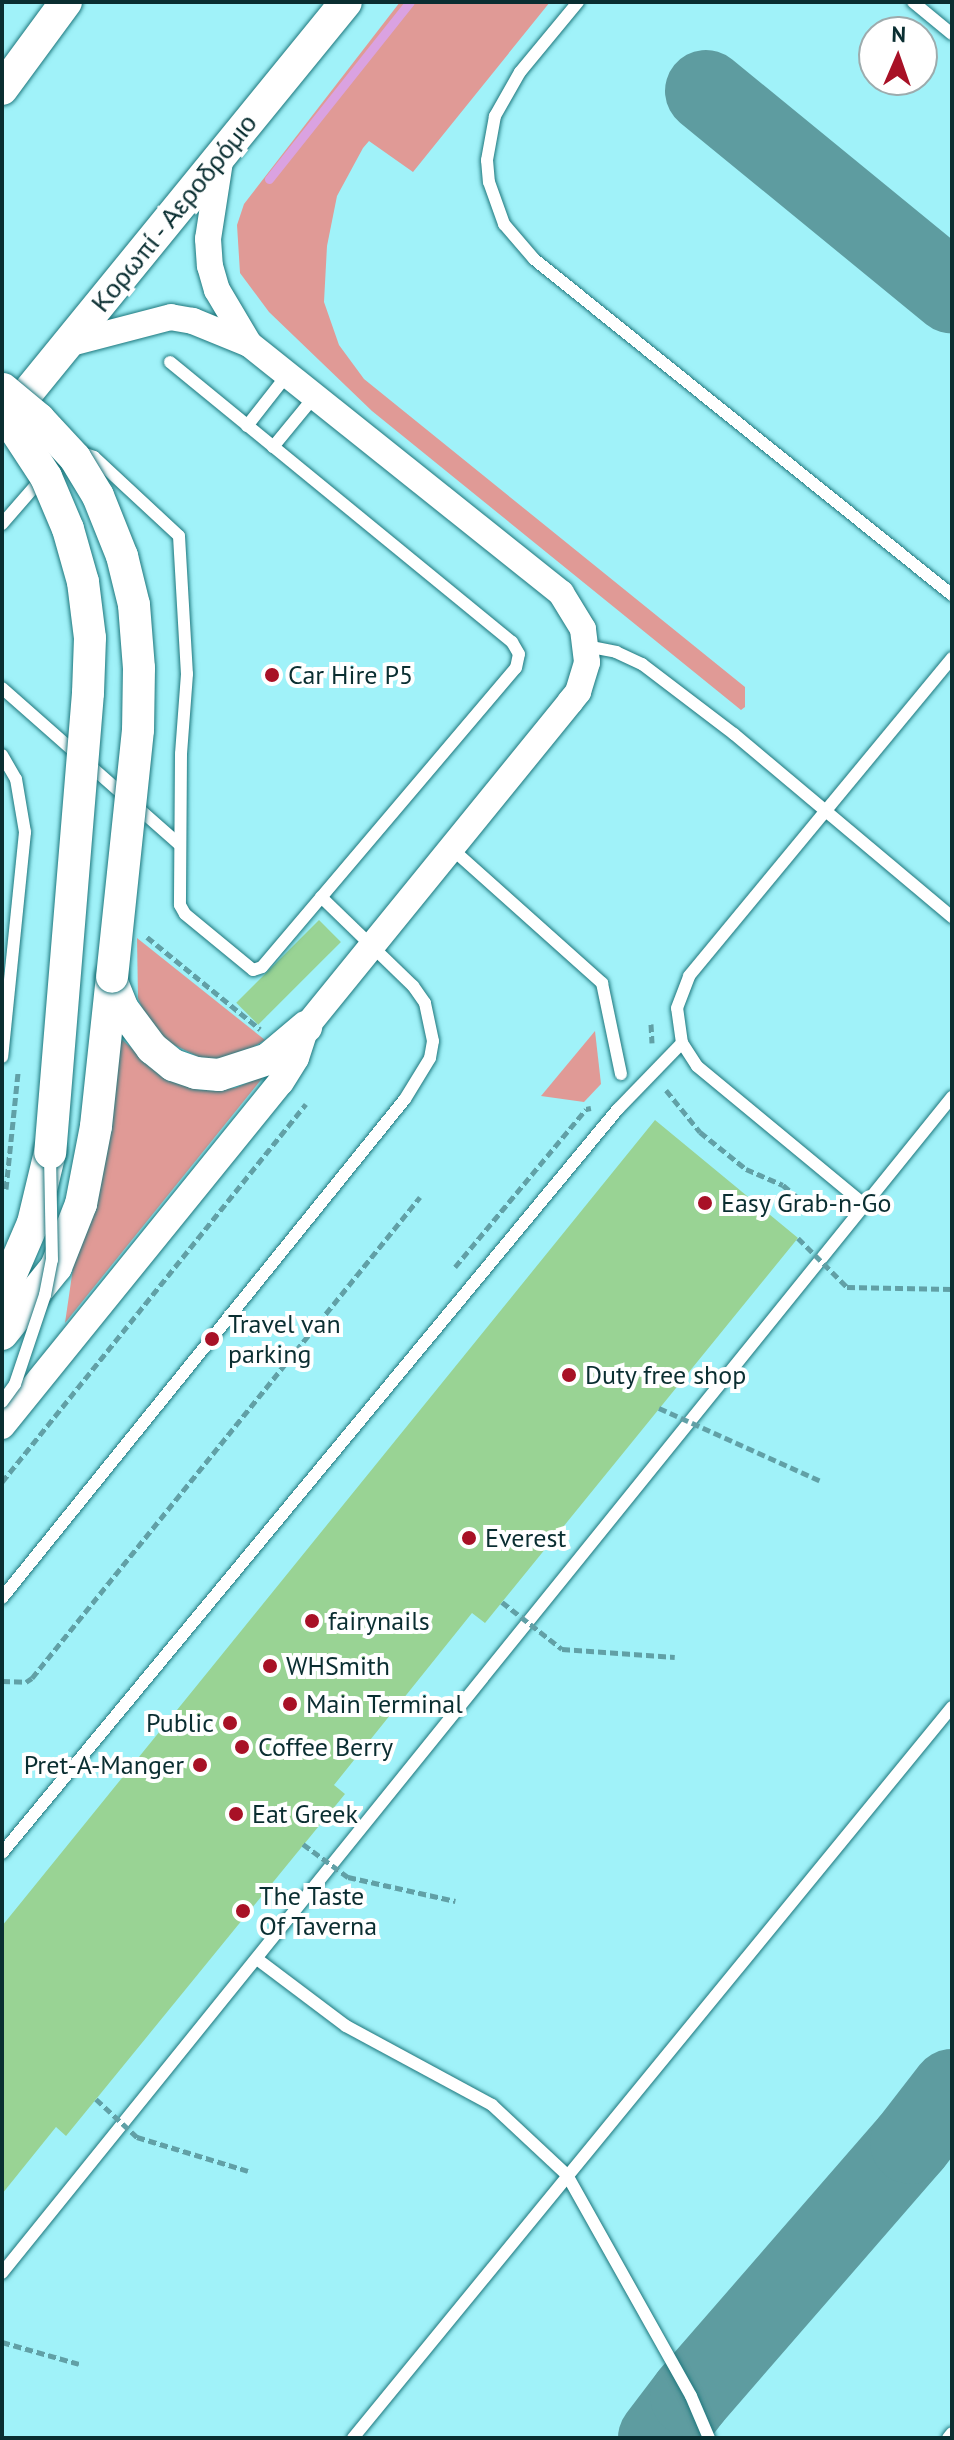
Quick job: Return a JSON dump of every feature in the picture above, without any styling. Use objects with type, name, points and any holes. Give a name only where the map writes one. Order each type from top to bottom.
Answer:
[{"type":"street","points":[[2,89],[66,2]]},
{"type":"street","name":"Κορωπί - Αεροδρόμιο","points":[[2,424],[346,2]]},
{"type":"street","points":[[221,155],[208,239],[210,266],[217,290],[249,344]]},
{"type":"street","points":[[67,344],[171,317],[193,321],[249,344],[561,593],[576,613],[586,646],[587,662],[578,692],[306,1027],[268,1059],[219,1075],[196,1073],[173,1065],[137,1031],[112,979]]},
{"type":"street","points":[[2,389],[39,419],[75,458],[98,496],[122,556],[134,605],[139,668],[138,730],[112,979],[96,1126],[81,1204],[56,1267],[2,1334]]},
{"type":"street","points":[[2,410],[46,477],[68,529],[83,582],[90,638],[50,1152],[33,1223],[2,1295]]},
{"type":"street","points":[[2,1426],[281,1082],[296,1058],[306,1027]]},
{"type":"lane","points":[[578,2],[520,72],[495,116],[487,160],[489,182],[504,224],[534,259],[952,595]]},
{"type":"lane","points":[[913,2],[952,34]]},
{"type":"lane","points":[[2,524],[62,452],[80,452],[94,457],[179,536],[187,674],[178,843],[180,905],[185,914],[246,969],[262,967],[516,668],[519,654],[512,642],[170,362]]},
{"type":"lane","points":[[247,426],[287,375]]},
{"type":"lane","points":[[273,447],[314,397]]},
{"type":"lane","points":[[586,646],[616,652],[642,664],[827,811],[952,917]]},
{"type":"lane","points":[[865,1205],[697,1066],[682,1043],[677,1008],[689,976],[952,658]]},
{"type":"lane","points":[[2,688],[178,843]]},
{"type":"lane","points":[[2,755],[16,779],[25,832],[2,1057]]},
{"type":"lane","points":[[451,848],[602,983],[621,1074]]},
{"type":"lane","points":[[2,1598],[405,1099],[430,1058],[433,1041],[425,1003],[372,944],[321,897]]},
{"type":"lane","points":[[2,1853],[618,1109],[682,1043]]},
{"type":"lane","points":[[2,2273],[952,1097]]},
{"type":"lane","points":[[2,1402],[15,1384],[45,1295],[52,1260],[50,1152]]},
{"type":"lane","points":[[353,2438],[952,1707]]},
{"type":"lane","points":[[257,1959],[346,2026],[492,2105],[567,2175],[691,2396],[709,2438]]},
{"type":"lane","points":[[948,2438],[952,2433]]},
{"type":"path","points":[[651,1024],[653,1053]]},
{"type":"path","points":[[666,1090],[700,1132],[746,1169],[783,1185],[807,1206]]},
{"type":"path","points":[[2,1482],[306,1104]]},
{"type":"path","points":[[2,1681],[18,1683],[32,1678],[420,1197]]},
{"type":"path","points":[[798,1238],[847,1287],[952,1289]]},
{"type":"path","points":[[659,1408],[823,1482]]},
{"type":"path","points":[[502,1602],[562,1649],[675,1657]]},
{"type":"path","points":[[303,1844],[348,1877],[455,1901]]},
{"type":"path","points":[[96,2099],[137,2137],[248,2171]]},
{"type":"path","points":[[2,2342],[79,2364]]},
{"type":"shaded area","points":[[400,2],[550,2],[413,172],[369,141],[363,148],[337,196],[327,246],[324,302],[339,345],[364,379],[745,687],[745,707],[741,710],[372,411],[269,312],[240,273],[237,225],[244,204]]},
{"type":"shaded area","points":[[137,938],[265,1040],[240,1055],[218,1060],[199,1057],[162,1039],[138,998]]},
{"type":"shaded area","points":[[595,1031],[601,1084],[584,1102],[541,1096]]},
{"type":"shaded area","points":[[118,1036],[156,1070],[200,1090],[235,1088],[264,1076],[65,1323],[73,1268],[93,1207]]},
{"type":"building","points":[[319,920],[341,942],[258,1025],[236,1003]]},
{"type":"building","name":"Main Terminal","points":[[655,1120],[798,1238],[485,1623],[472,1613],[334,1785],[345,1794],[66,2136],[56,2127],[2,2194],[2,1926]]},
{"type":"waterway","points":[[269,179],[410,2]]},
{"type":"taxiway","points":[[706,91],[952,292]]},
{"type":"taxiway","points":[[659,2438],[691,2396],[911,2143],[952,2090]]},
{"type":"place","name":"Car Hire P5","points":[[272,675]]},
{"type":"place","name":"Easy Grab-n-Go","points":[[705,1203]]},
{"type":"place","name":"Travel van parking","points":[[212,1339]]},
{"type":"place","name":"Duty free shop","points":[[569,1375]]},
{"type":"place","name":"Everest","points":[[469,1538]]},
{"type":"place","name":"fairynails","points":[[312,1621]]},
{"type":"place","name":"WHSmith","points":[[270,1666]]},
{"type":"place","name":"Main Terminal","points":[[290,1704]]},
{"type":"place","name":"Public","points":[[230,1723]]},
{"type":"place","name":"Coffee Berry","points":[[242,1747]]},
{"type":"place","name":"Pret-A-Manger","points":[[200,1765]]},
{"type":"place","name":"Eat Greek","points":[[236,1814]]},
{"type":"place","name":"The Taste Of Taverna","points":[[243,1911]]}]
